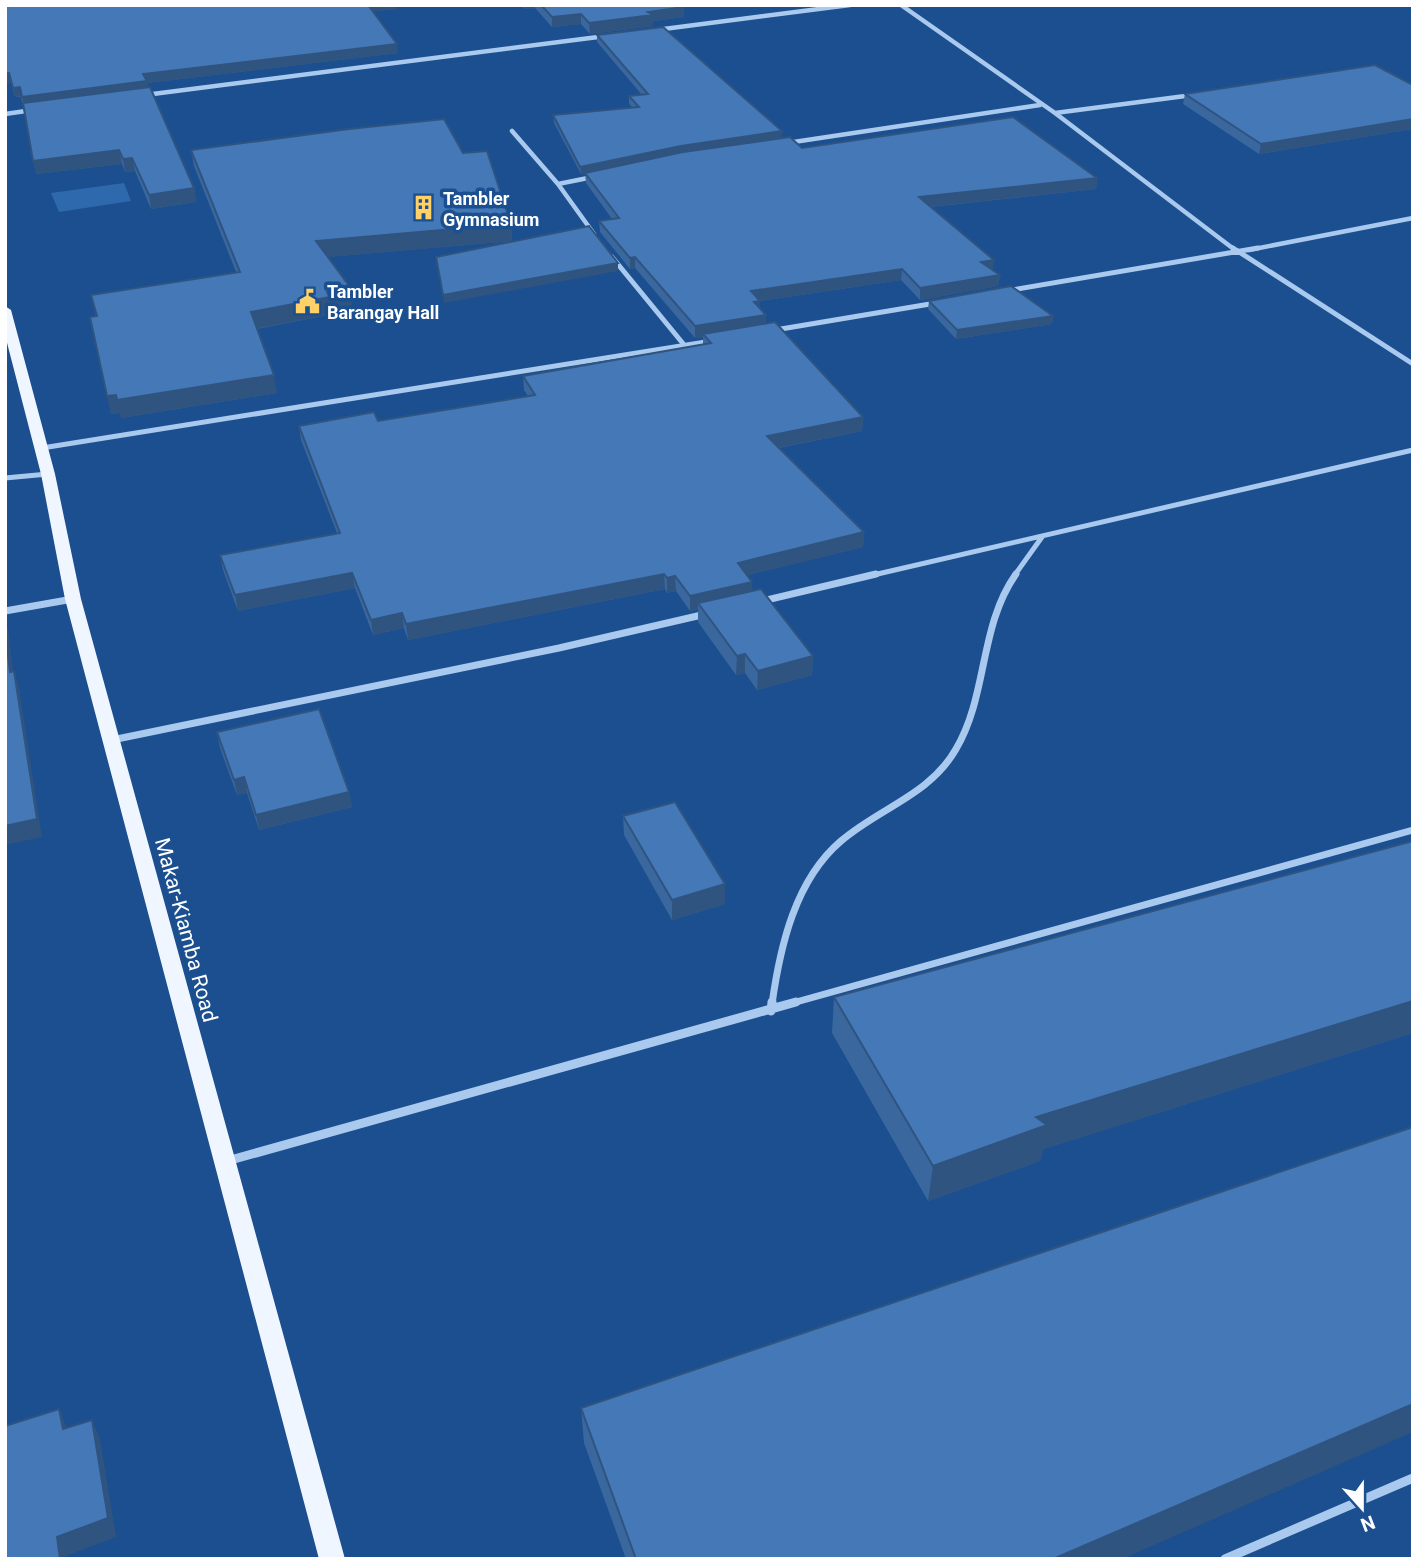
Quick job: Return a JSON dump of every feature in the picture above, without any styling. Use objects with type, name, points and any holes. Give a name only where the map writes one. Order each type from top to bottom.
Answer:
[{"type":"main road","name":"Makar-Kiamba Road","points":[[5,310],[42,448],[73,598],[332,1559]]},
{"type":"street","points":[[645,31],[850,5]]},
{"type":"street","points":[[901,5],[1055,113],[1238,252],[1413,364]]},
{"type":"street","points":[[141,96],[617,34]]},
{"type":"street","points":[[1055,113],[1200,94]]},
{"type":"street","points":[[779,144],[1040,105]]},
{"type":"street","points":[[5,114],[46,108]]},
{"type":"street","points":[[512,131],[558,184],[595,235]]},
{"type":"street","points":[[558,184],[602,174]]},
{"type":"street","points":[[995,293],[1238,252],[1413,218]]},
{"type":"street","points":[[611,255],[685,346]]},
{"type":"street","points":[[766,332],[941,302]]},
{"type":"street","points":[[42,448],[725,339]]},
{"type":"street","points":[[747,604],[1413,450]]},
{"type":"street","points":[[5,478],[48,474]]},
{"type":"street","points":[[771,1011],[776,976],[793,912],[813,873],[840,841],[936,778],[957,748],[977,694],[992,622],[1006,588],[1043,536]]},
{"type":"street","points":[[5,611],[73,598]]},
{"type":"street","points":[[112,740],[559,648],[720,611]]},
{"type":"street","points":[[225,1162],[1413,830]]},
{"type":"street","points":[[1225,1559],[1413,1478]]},
{"type":"shaded area","points":[[124,183],[131,201],[59,212],[51,193]]},
{"type":"building","points":[[5,5],[368,5],[397,44],[143,74],[147,81],[22,97],[20,87],[13,88],[9,73],[5,74]]},
{"type":"building","points":[[541,5],[684,7],[648,12],[653,15],[589,23],[581,14],[552,17]]},
{"type":"building","points":[[663,27],[782,131],[681,146],[580,167],[553,115],[639,107],[629,96],[648,94],[597,35]]},
{"type":"building","points":[[1375,65],[1413,85],[1413,119],[1261,144],[1185,94]]},
{"type":"building","points":[[150,87],[194,188],[149,195],[132,158],[123,159],[119,150],[33,161],[23,103]]},
{"type":"building","points":[[1013,117],[1097,178],[919,197],[994,260],[981,262],[1000,275],[920,288],[902,269],[751,291],[760,301],[754,302],[766,315],[695,326],[635,257],[630,258],[599,221],[619,218],[585,173],[683,152],[790,137],[802,148]]},
{"type":"building","points":[[444,119],[463,153],[487,151],[511,224],[316,241],[350,287],[327,292],[330,297],[251,312],[274,375],[117,400],[116,395],[107,396],[90,317],[97,316],[91,295],[240,272],[191,150]]},
{"type":"building","points":[[589,226],[618,263],[443,295],[436,257]]},
{"type":"building","points":[[1011,286],[1053,316],[957,330],[929,301]]},
{"type":"building","points":[[775,322],[863,417],[767,436],[864,532],[738,563],[752,582],[690,596],[675,576],[667,578],[664,574],[406,624],[402,613],[371,620],[352,573],[235,595],[220,555],[340,533],[299,426],[374,412],[378,421],[535,395],[523,376],[711,343],[703,334]]},
{"type":"building","points":[[761,589],[813,656],[758,671],[745,654],[737,656],[698,603]]},
{"type":"building","points":[[5,631],[10,672],[14,671],[37,819],[5,826]]},
{"type":"building","points":[[319,709],[349,792],[256,815],[244,777],[234,780],[217,732]]},
{"type":"building","points":[[675,802],[725,884],[672,900],[623,816]]},
{"type":"building","points":[[1413,841],[1413,1001],[1036,1117],[1047,1125],[933,1166],[834,997]]},
{"type":"building","points":[[1413,1127],[1413,1404],[1053,1559],[636,1559],[581,1408]]},
{"type":"building","points":[[59,1409],[63,1429],[92,1420],[108,1518],[57,1537],[60,1559],[5,1559],[5,1426]]},
{"type":"place","name":"Tambler Gymnasium","points":[[423,208]]},
{"type":"place","name":"Tambler Barangay Hall","points":[[307,301]]}]
